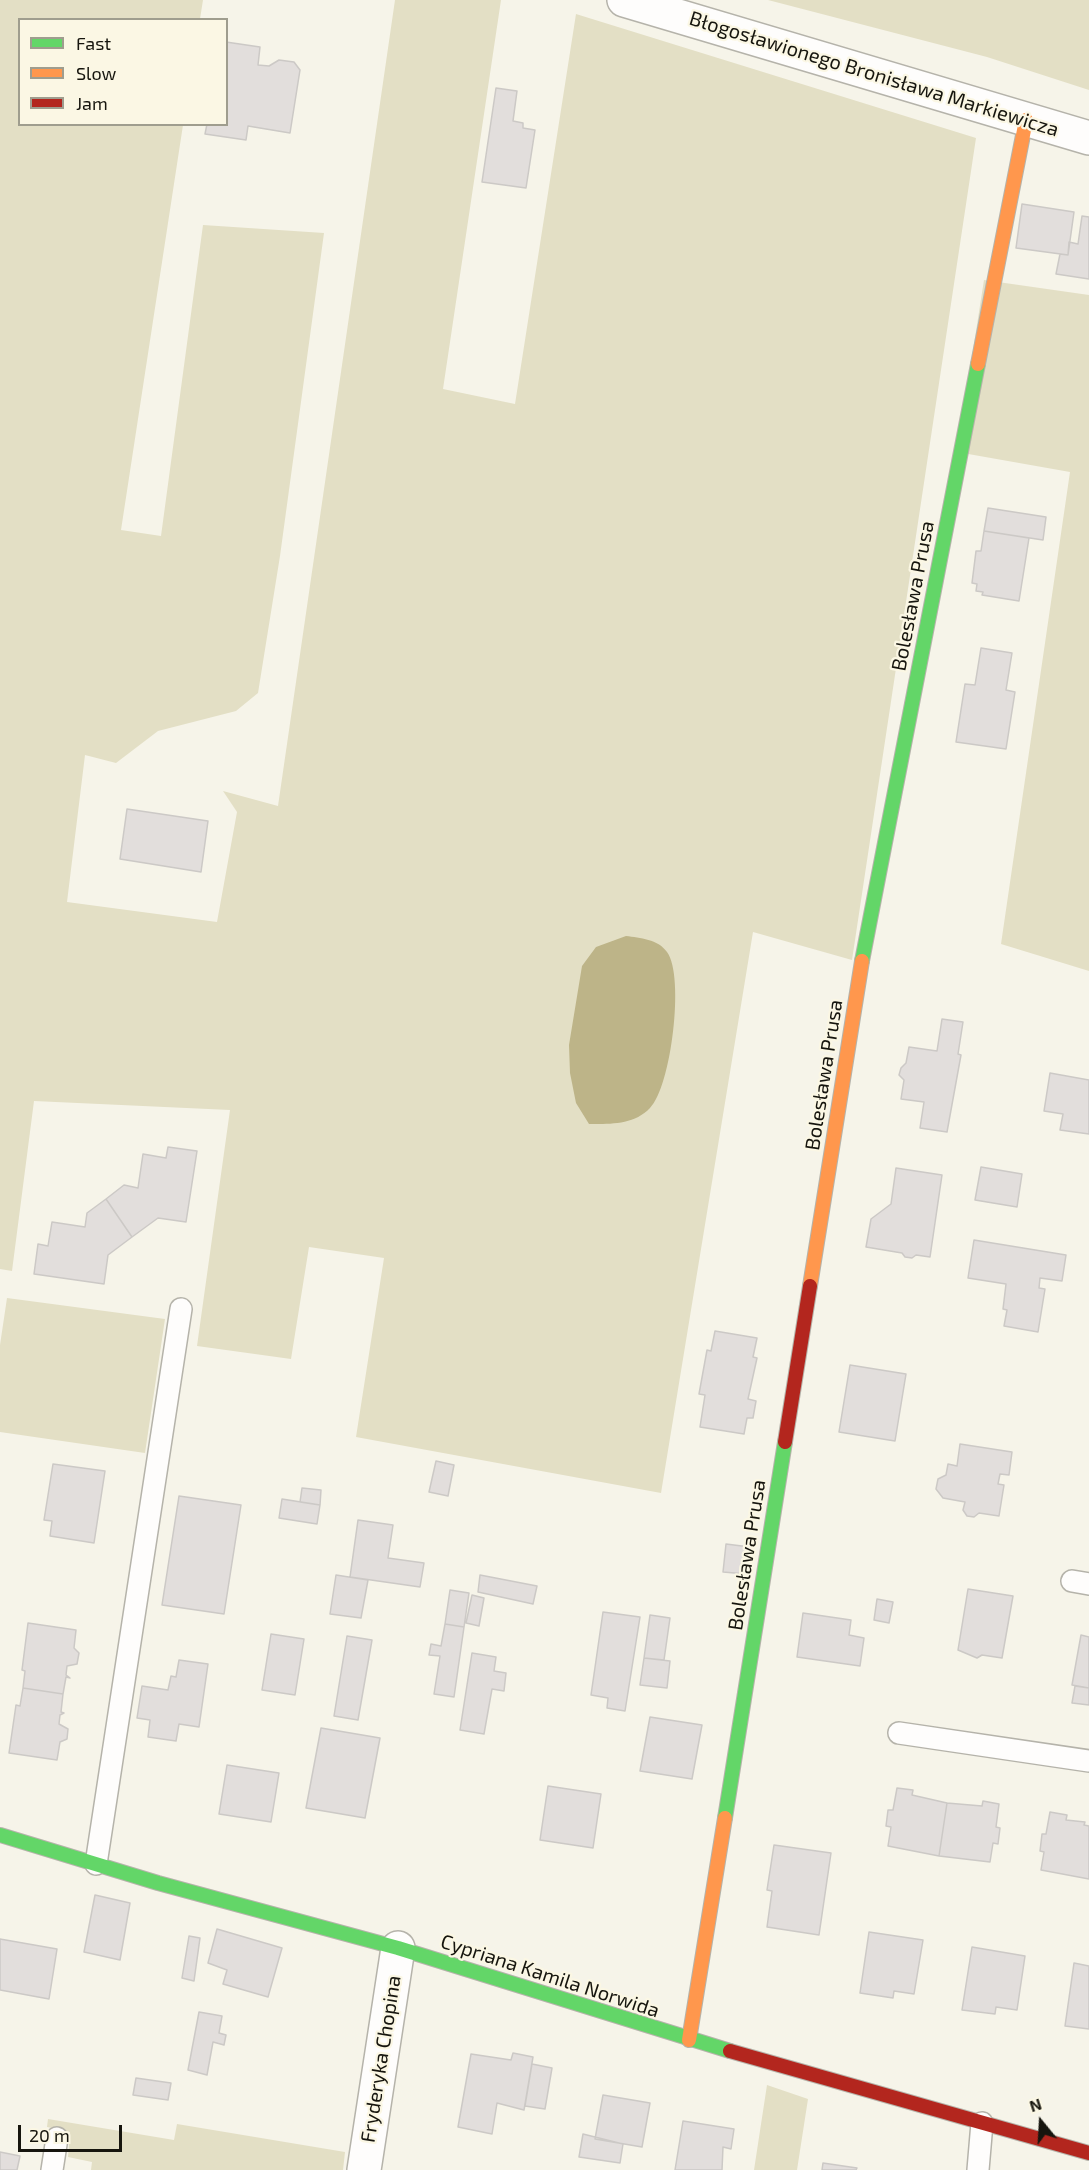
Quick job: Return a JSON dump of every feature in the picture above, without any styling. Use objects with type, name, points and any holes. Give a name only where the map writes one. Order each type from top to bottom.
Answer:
[{"type":"street","name":"Błogosławionego Bronisława Markiewicza","points":[[624,0],[1089,138]]},
{"type":"street","name":"Bolesława Prusa","points":[[689,2040],[866,938],[1026,120]]},
{"type":"street","name":"Cypriana Kamila Norwida","points":[[0,1835],[398,1948],[689,2040],[1089,2153]]},
{"type":"street","name":"Fryderyka Chopina","points":[[364,2170],[398,1948]]},
{"type":"lane","points":[[96,1864],[181,1309]]},
{"type":"lane","points":[[899,1733],[1089,1761]]},
{"type":"lane","points":[[978,2170],[982,2123]]},
{"type":"lane","points":[[53,2170],[57,2138]]},
{"type":"shaded area","points":[[0,0],[203,0],[200,18],[18,18],[18,126],[183,126],[121,530],[161,536],[203,225],[324,233],[280,556],[258,693],[236,711],[158,731],[116,763],[85,755],[67,902],[217,922],[237,812],[223,791],[278,806],[395,0],[501,0],[443,389],[515,404],[576,14],[976,138],[852,960],[753,932],[661,1493],[356,1437],[384,1258],[309,1247],[291,1359],[197,1346],[230,1110],[34,1101],[12,1271],[0,1269]]},
{"type":"shaded area","points":[[768,0],[1089,0],[1089,90],[987,57]]},
{"type":"shaded area","points":[[984,280],[1089,295],[1089,971],[1001,944],[1070,472],[957,452]]},
{"type":"shaded area","points":[[626,936],[659,944],[667,952],[672,965],[675,1007],[669,1056],[657,1097],[644,1114],[629,1121],[589,1124],[576,1103],[570,1073],[569,1045],[582,966],[596,947]]},
{"type":"shaded area","points":[[7,1298],[165,1319],[145,1453],[0,1432],[0,1345]]},
{"type":"shaded area","points":[[767,2085],[808,2099],[797,2170],[754,2170]]},
{"type":"shaded area","points":[[48,2119],[174,2140],[177,2124],[345,2152],[343,2170],[91,2170],[92,2162],[68,2157],[70,2132],[47,2127]]},
{"type":"building","points":[[228,42],[260,47],[258,65],[269,66],[279,60],[294,62],[300,70],[290,133],[248,126],[246,140],[205,134],[207,126],[228,126]]},
{"type":"building","points":[[496,88],[517,91],[513,121],[523,123],[523,128],[535,130],[526,188],[482,182]]},
{"type":"building","points":[[1022,204],[1074,212],[1068,255],[1016,248]]},
{"type":"building","points":[[1082,216],[1089,217],[1089,279],[1056,274],[1060,254],[1068,255],[1069,242],[1078,244]]},
{"type":"building","points":[[988,508],[1046,517],[1043,540],[984,531]]},
{"type":"building","points":[[984,531],[1029,538],[1019,601],[982,595],[983,592],[976,591],[977,584],[972,583],[976,551],[981,551]]},
{"type":"building","points":[[981,648],[1012,653],[1006,690],[1015,692],[1006,749],[956,742],[965,684],[975,685]]},
{"type":"building","points":[[127,809],[208,821],[201,872],[120,859]]},
{"type":"building","points":[[942,1019],[963,1022],[958,1054],[961,1055],[947,1132],[920,1128],[924,1102],[901,1099],[904,1080],[899,1075],[906,1063],[909,1047],[937,1051]]},
{"type":"building","points":[[1050,1073],[1089,1080],[1089,1134],[1060,1130],[1063,1114],[1044,1111]]},
{"type":"building","points":[[168,1147],[197,1151],[186,1222],[158,1218],[132,1237],[106,1199],[124,1185],[138,1188],[143,1154],[166,1158]]},
{"type":"building","points":[[981,1167],[1022,1174],[1017,1207],[975,1200]]},
{"type":"building","points":[[896,1168],[942,1175],[930,1257],[916,1255],[912,1258],[905,1257],[902,1253],[866,1247],[871,1219],[891,1204]]},
{"type":"building","points":[[106,1199],[132,1237],[108,1255],[104,1284],[34,1274],[38,1244],[48,1246],[52,1222],[85,1227],[87,1213]]},
{"type":"building","points":[[974,1240],[1066,1255],[1062,1281],[1040,1278],[1039,1288],[1045,1289],[1038,1332],[1004,1326],[1007,1310],[1003,1309],[1006,1284],[968,1278]]},
{"type":"building","points":[[715,1331],[757,1338],[753,1357],[757,1358],[748,1399],[756,1401],[753,1418],[747,1418],[744,1434],[700,1427],[705,1395],[699,1394],[707,1350],[711,1351]]},
{"type":"building","points":[[850,1365],[906,1374],[895,1441],[839,1432]]},
{"type":"building","points":[[960,1444],[1012,1452],[1009,1475],[1000,1474],[998,1484],[1004,1485],[999,1516],[979,1513],[974,1517],[967,1516],[963,1510],[965,1502],[943,1498],[936,1489],[938,1479],[946,1475],[948,1464],[957,1466]]},
{"type":"building","points":[[436,1461],[454,1465],[448,1496],[429,1492]]},
{"type":"building","points":[[53,1464],[105,1471],[94,1543],[50,1536],[52,1521],[44,1520]]},
{"type":"building","points":[[302,1488],[321,1490],[320,1505],[300,1502]]},
{"type":"building","points":[[179,1496],[241,1505],[224,1614],[162,1605]]},
{"type":"building","points":[[282,1499],[320,1505],[317,1524],[279,1518]]},
{"type":"building","points":[[358,1520],[393,1525],[388,1558],[424,1563],[420,1587],[350,1577]]},
{"type":"building","points":[[726,1544],[750,1547],[746,1574],[723,1572]]},
{"type":"building","points":[[336,1575],[368,1580],[361,1618],[330,1614]]},
{"type":"building","points":[[480,1575],[537,1586],[533,1604],[478,1592]]},
{"type":"building","points":[[968,1589],[1013,1596],[1002,1658],[982,1655],[977,1658],[958,1650]]},
{"type":"building","points":[[450,1590],[469,1593],[464,1627],[445,1624]]},
{"type":"building","points":[[472,1595],[484,1598],[479,1626],[466,1623]]},
{"type":"building","points":[[877,1599],[893,1602],[889,1623],[874,1620]]},
{"type":"building","points":[[603,1612],[640,1617],[625,1711],[607,1708],[608,1698],[591,1695]]},
{"type":"building","points":[[803,1613],[851,1620],[849,1635],[864,1638],[860,1666],[797,1657]]},
{"type":"building","points":[[650,1615],[670,1618],[664,1660],[644,1658]]},
{"type":"building","points":[[28,1623],[76,1630],[74,1648],[79,1653],[77,1664],[67,1666],[66,1675],[70,1678],[66,1677],[63,1694],[23,1688],[25,1671],[22,1670]]},
{"type":"building","points":[[445,1624],[464,1627],[454,1697],[434,1694],[440,1656],[429,1655],[431,1644],[441,1646]]},
{"type":"building","points":[[271,1634],[304,1639],[295,1695],[262,1690]]},
{"type":"building","points":[[1081,1635],[1089,1637],[1089,1688],[1072,1685]]},
{"type":"building","points":[[347,1636],[372,1640],[358,1720],[334,1716]]},
{"type":"building","points":[[472,1653],[496,1657],[494,1671],[506,1673],[504,1691],[492,1689],[484,1734],[460,1730]]},
{"type":"building","points":[[644,1658],[670,1661],[667,1688],[640,1685]]},
{"type":"building","points":[[179,1660],[208,1664],[199,1727],[179,1724],[176,1741],[148,1737],[150,1720],[137,1718],[142,1686],[168,1690],[171,1676],[176,1677]]},
{"type":"building","points":[[1075,1686],[1089,1688],[1089,1705],[1072,1703]]},
{"type":"building","points":[[23,1688],[63,1694],[61,1712],[64,1713],[60,1715],[59,1724],[68,1729],[67,1739],[60,1742],[57,1760],[9,1753],[16,1705],[20,1706]]},
{"type":"building","points":[[650,1717],[702,1725],[692,1779],[640,1771]]},
{"type":"building","points":[[321,1728],[380,1738],[365,1818],[306,1808]]},
{"type":"building","points":[[227,1765],[279,1773],[271,1822],[219,1814]]},
{"type":"building","points":[[548,1786],[601,1794],[593,1848],[540,1840]]},
{"type":"building","points":[[897,1788],[913,1790],[912,1795],[947,1803],[939,1856],[888,1846],[891,1827],[886,1826],[888,1810],[893,1810]]},
{"type":"building","points":[[983,1801],[999,1804],[996,1827],[1000,1828],[998,1844],[993,1843],[990,1862],[939,1856],[947,1803],[982,1806]]},
{"type":"building","points":[[1050,1812],[1067,1815],[1066,1820],[1085,1822],[1084,1825],[1089,1826],[1089,1879],[1041,1870],[1044,1852],[1040,1851],[1042,1834],[1046,1834]]},
{"type":"building","points":[[774,1845],[831,1853],[819,1935],[767,1927],[772,1891],[767,1890]]},
{"type":"building","points":[[95,1895],[130,1903],[120,1960],[84,1952]]},
{"type":"building","points":[[217,1929],[282,1948],[268,1997],[223,1984],[227,1970],[208,1963]]},
{"type":"building","points":[[869,1932],[923,1940],[914,1994],[894,1991],[893,1998],[860,1993]]},
{"type":"building","points":[[189,1936],[200,1938],[194,1981],[182,1978]]},
{"type":"building","points":[[0,1939],[57,1949],[49,1999],[0,1990]]},
{"type":"building","points":[[972,1947],[1025,1956],[1017,2010],[996,2007],[995,2014],[962,2010]]},
{"type":"building","points":[[1074,1963],[1089,1966],[1089,2029],[1065,2026]]},
{"type":"building","points":[[199,2012],[222,2016],[219,2033],[226,2035],[224,2045],[213,2042],[207,2075],[188,2070]]},
{"type":"building","points":[[513,2053],[533,2057],[524,2110],[497,2103],[492,2134],[458,2127],[471,2054],[511,2060]]},
{"type":"building","points":[[532,2064],[552,2068],[545,2109],[525,2106]]},
{"type":"building","points":[[136,2078],[171,2083],[168,2100],[133,2095]]},
{"type":"building","points":[[603,2095],[650,2103],[642,2147],[595,2139]]},
{"type":"building","points":[[683,2121],[734,2129],[731,2149],[723,2147],[722,2170],[675,2170]]},
{"type":"building","points":[[583,2134],[623,2144],[620,2163],[579,2157]]},
{"type":"building","points":[[0,2152],[20,2156],[17,2170],[0,2170]]},
{"type":"building","points":[[823,2163],[857,2168],[856,2170],[822,2170]]},
{"type":"traffic: fast","points":[[862,961],[978,364]]},
{"type":"traffic: fast","points":[[725,1818],[785,1442]]},
{"type":"traffic: fast","points":[[0,1835],[158,1883],[398,1948],[730,2051]]},
{"type":"traffic: slow","points":[[978,364],[1026,120]]},
{"type":"traffic: slow","points":[[810,1286],[862,961]]},
{"type":"traffic: slow","points":[[689,2040],[725,1818]]},
{"type":"traffic: jam","points":[[785,1442],[810,1286]]},
{"type":"traffic: jam","points":[[730,2051],[1089,2153]]}]
